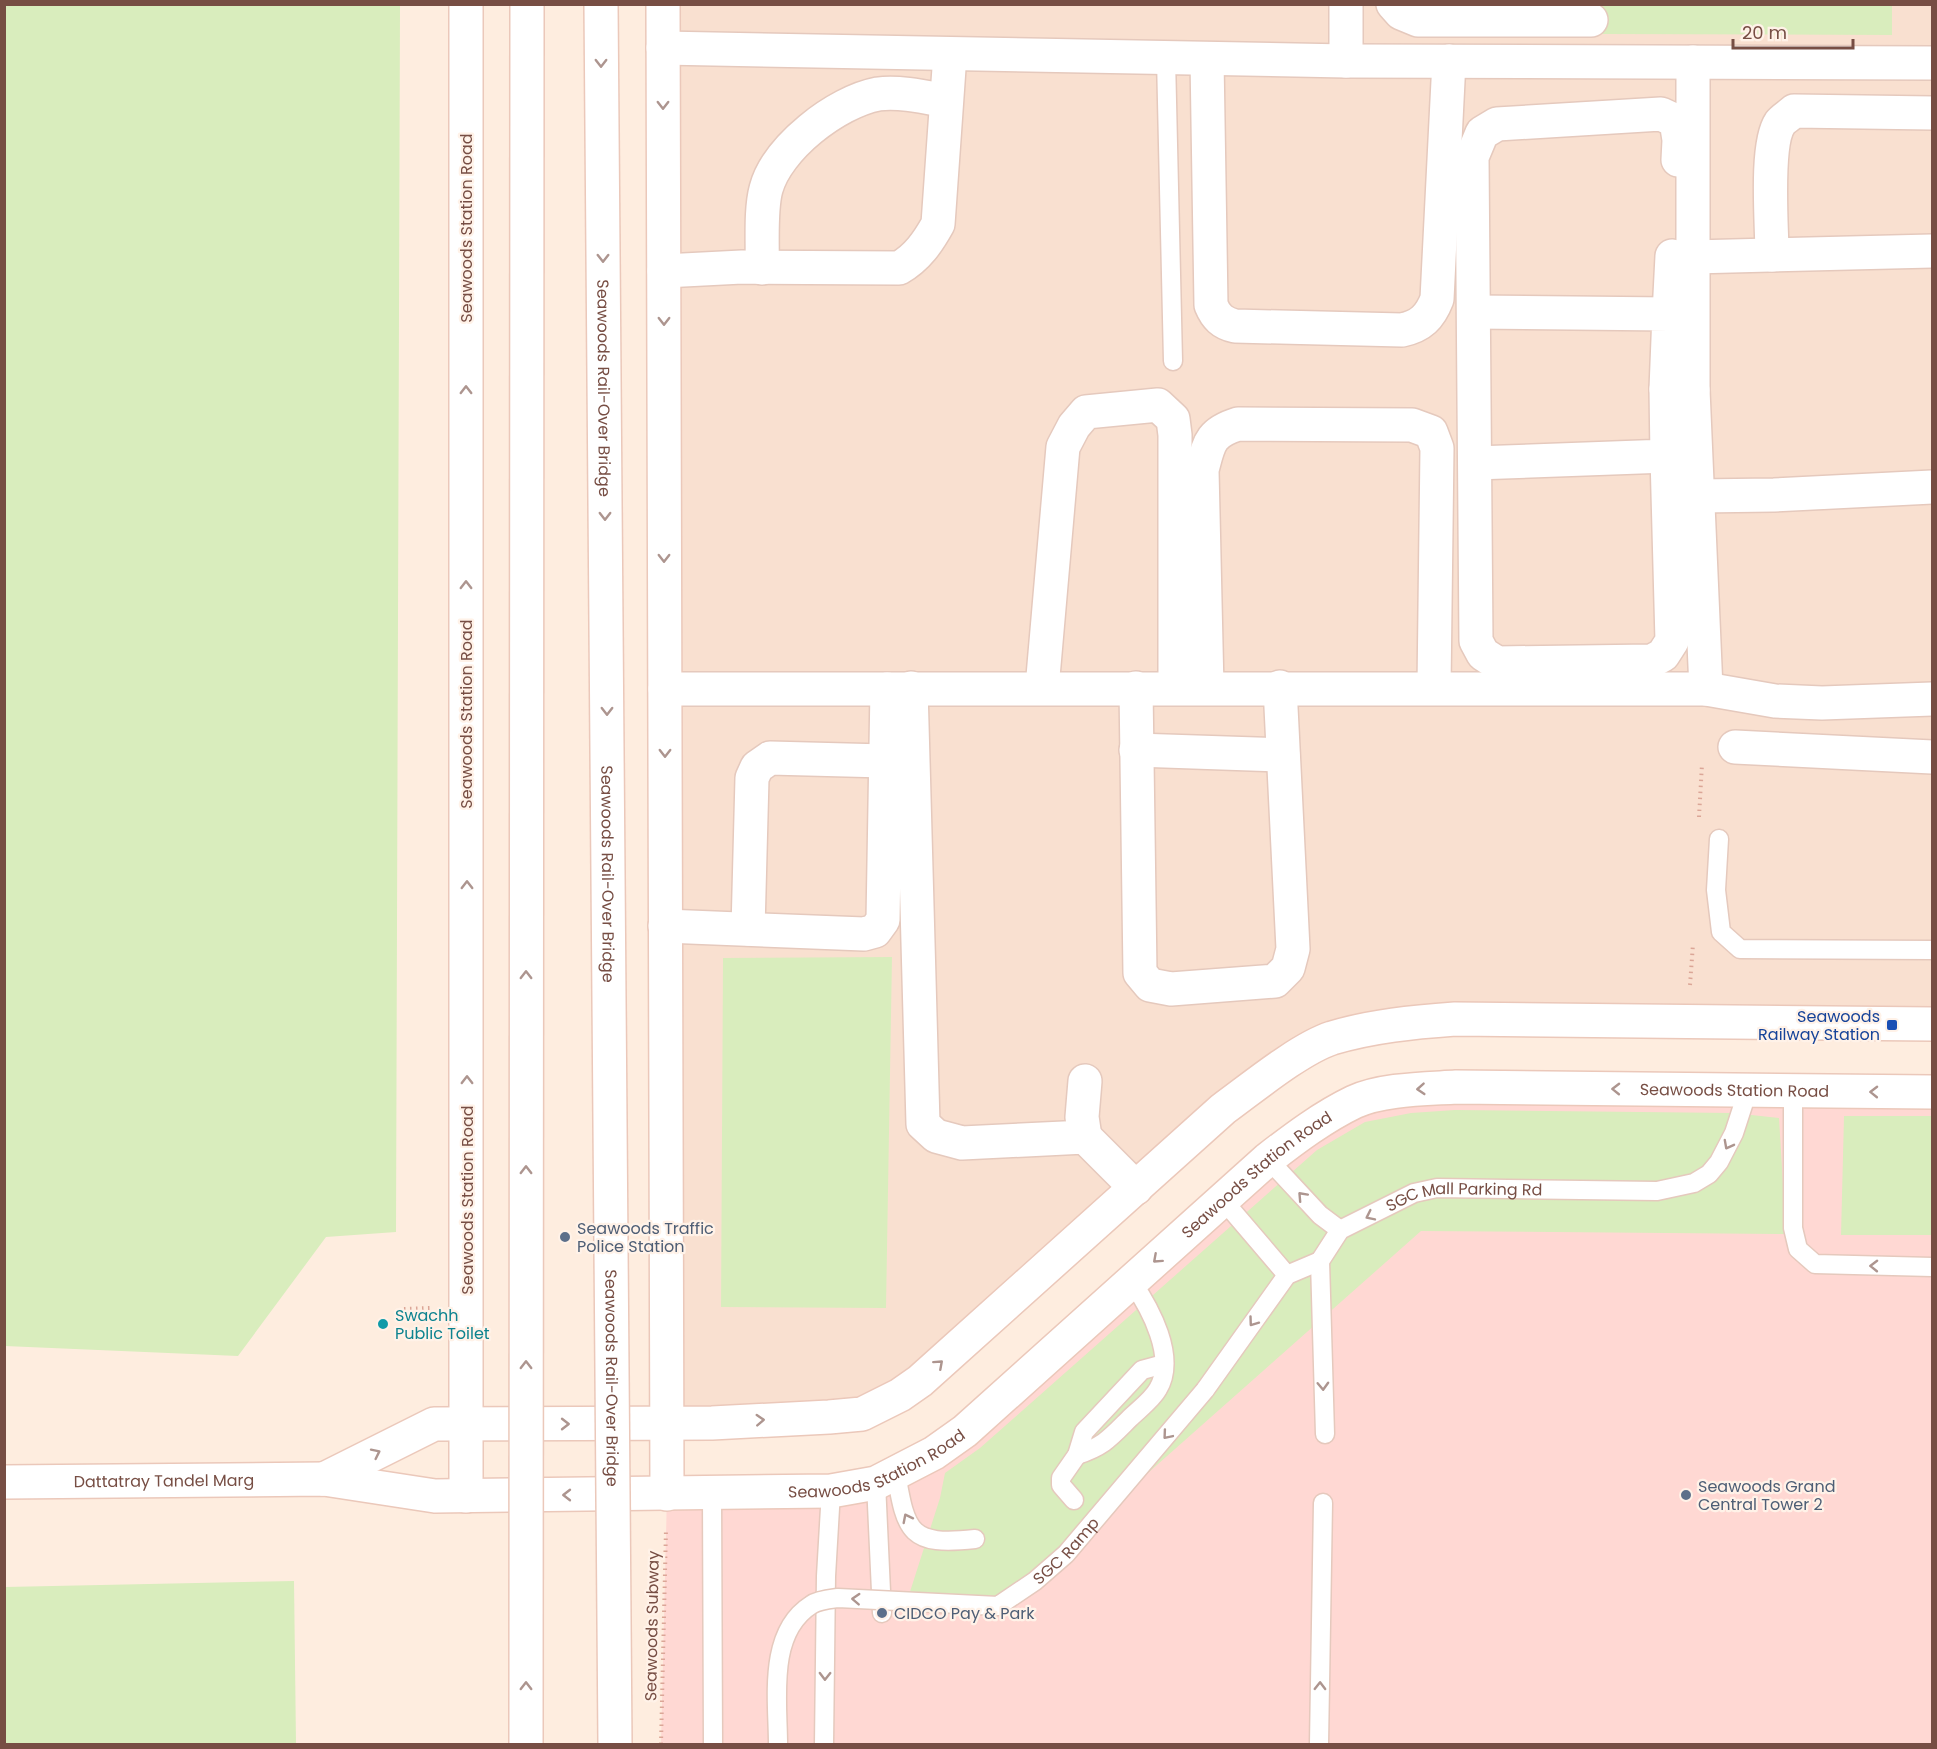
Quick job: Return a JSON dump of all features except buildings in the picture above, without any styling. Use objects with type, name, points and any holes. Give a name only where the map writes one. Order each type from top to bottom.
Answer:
[{"type":"street","name":"Seawoods Station Road","points":[[466,4],[466,1496]]},
{"type":"street","points":[[526,4],[526,1744]]},
{"type":"street","name":"Seawoods Rail-Over Bridge","points":[[601,4],[615,1744]]},
{"type":"street","points":[[663,4],[667,1507]]},
{"type":"street","points":[[1346,4],[1346,62]]},
{"type":"street","points":[[1393,4],[1401,13],[1418,20],[1591,20]]},
{"type":"street","points":[[663,48],[1346,62],[1924,63],[1925,112],[1794,111],[1780,123],[1773,140],[1772,255]]},
{"type":"street","points":[[664,271],[899,268],[910,262],[928,242],[938,224],[950,54]]},
{"type":"street","points":[[1207,59],[1211,304],[1215,314],[1223,324],[1235,326],[1402,330],[1415,327],[1431,315],[1437,299],[1449,61]]},
{"type":"street","points":[[1693,62],[1693,257],[1679,390],[1667,456],[1672,641],[1663,654],[1652,661],[1497,663],[1483,654],[1476,641],[1472,157],[1482,133],[1497,124],[1661,114],[1676,121],[1679,140],[1669,314],[1679,390],[1698,496],[1706,689]]},
{"type":"street","points":[[762,268],[765,191],[773,172],[796,141],[845,105],[879,94],[946,101]]},
{"type":"street","points":[[1693,257],[1932,251]]},
{"type":"street","points":[[1474,312],[1669,314]]},
{"type":"street","points":[[1042,688],[1063,447],[1074,426],[1086,412],[1158,405],[1173,419],[1175,435],[1191,687]]},
{"type":"street","points":[[1191,687],[1202,471],[1209,441],[1222,429],[1238,424],[1412,425],[1431,432],[1437,448],[1434,687]]},
{"type":"street","points":[[1475,464],[1667,456]]},
{"type":"street","points":[[1698,496],[1932,488]]},
{"type":"street","points":[[665,689],[1136,687],[1706,689],[1822,704],[1932,699]]},
{"type":"street","points":[[1136,687],[1140,973],[1150,985],[1171,988],[1275,981],[1288,968],[1293,949],[1280,687]]},
{"type":"street","points":[[665,926],[864,934],[875,931],[883,920],[885,760],[899,688]]},
{"type":"street","points":[[899,688],[924,1124],[936,1136],[962,1143],[1085,1137]]},
{"type":"street","points":[[1757,697],[1746,747],[1932,757]]},
{"type":"street","points":[[1136,750],[1283,755]]},
{"type":"street","points":[[748,929],[752,778],[757,767],[770,758],[885,760]]},
{"type":"street","points":[[324,1479],[434,1424],[667,1423],[862,1414],[900,1395],[920,1381],[1223,1109],[1274,1071],[1330,1039],[1392,1024],[1455,1019],[1932,1024]]},
{"type":"street","points":[[1084,1082],[1082,1117],[1085,1137],[1136,1188]]},
{"type":"street","name":"Seawoods Station Road","points":[[324,1479],[435,1496],[667,1507],[712,1494],[831,1491],[886,1478],[934,1454],[965,1431],[1268,1159],[1306,1130],[1356,1101],[1406,1090],[1456,1087],[1748,1090],[1793,1102],[1932,1092]]},
{"type":"street","name":"Dattatray Tandel Marg","points":[[4,1482],[324,1479]]},
{"type":"lane","points":[[1167,58],[1173,361]]},
{"type":"lane","points":[[1719,839],[1716,890],[1721,932],[1740,949],[1932,950]]},
{"type":"lane","name":"SGC Mall Parking Rd","points":[[1340,1230],[1414,1193],[1437,1188],[1657,1191],[1694,1183],[1709,1174],[1719,1162],[1734,1133],[1748,1090]]},
{"type":"lane","points":[[1793,1102],[1793,1228],[1798,1249],[1815,1264],[1932,1267]]},
{"type":"lane","points":[[1268,1159],[1320,1215],[1340,1230],[1320,1261],[1324,1434]]},
{"type":"lane","points":[[1223,1200],[1287,1275],[1320,1261]]},
{"type":"lane","name":"SGC Ramp","points":[[778,1744],[778,1660],[785,1640],[798,1616],[812,1603],[838,1598],[998,1606],[1035,1581],[1066,1554],[1205,1390],[1287,1275]]},
{"type":"lane","points":[[1077,1455],[1100,1447],[1159,1389],[1164,1364],[1159,1329],[1132,1282]]},
{"type":"lane","points":[[1074,1500],[1061,1485],[1061,1478],[1077,1455],[1084,1432],[1142,1370],[1164,1364]]},
{"type":"lane","points":[[886,1478],[914,1533],[932,1541],[975,1539]]},
{"type":"lane","points":[[882,1613],[886,1478]]},
{"type":"lane","points":[[824,1744],[826,1576],[831,1491]]},
{"type":"lane","points":[[712,1494],[713,1744]]},
{"type":"lane","points":[[1319,1744],[1323,1503]]},
{"type":"lane","points":[[615,1695],[629,1744]]},
{"type":"path","points":[[404,1309],[436,1308]]},
{"type":"path","name":"Seawoods Subway","points":[[661,1744],[667,1507]]},
{"type":"shaded area","points":[[663,5],[1932,5],[1932,1023],[1455,1019],[1330,1039],[900,1395],[667,1423]]},
{"type":"shaded area","points":[[1932,1092],[1932,1744],[661,1744],[667,1494],[876,1483],[1356,1101]]},
{"type":"green space","points":[[5,4],[400,5],[396,1232],[326,1237],[238,1356],[5,1346]]},
{"type":"green space","points":[[1600,5],[1892,5],[1892,35],[1600,34]]},
{"type":"green space","points":[[892,957],[886,1308],[721,1307],[723,958]]},
{"type":"green space","points":[[1455,1110],[1733,1113],[1779,1118],[1786,1234],[1421,1231],[1008,1597],[908,1598],[940,1498],[945,1473],[980,1448],[1317,1150],[1365,1122],[1411,1113]]},
{"type":"green space","points":[[1844,1116],[1932,1116],[1932,1235],[1841,1235]]},
{"type":"green space","points":[[294,1581],[296,1744],[5,1744],[5,1587]]},
{"type":"place","name":"Seawoods Railway Station","points":[[1892,1025]]},
{"type":"place","name":"Seawoods Traffic Police Station","points":[[565,1237]]},
{"type":"place","name":"Swachh Public Toilet","points":[[383,1324]]},
{"type":"place","name":"Seawoods Grand Central Tower 2","points":[[1686,1495]]},
{"type":"place","name":"CIDCO Pay & Park","points":[[882,1613]]}]
